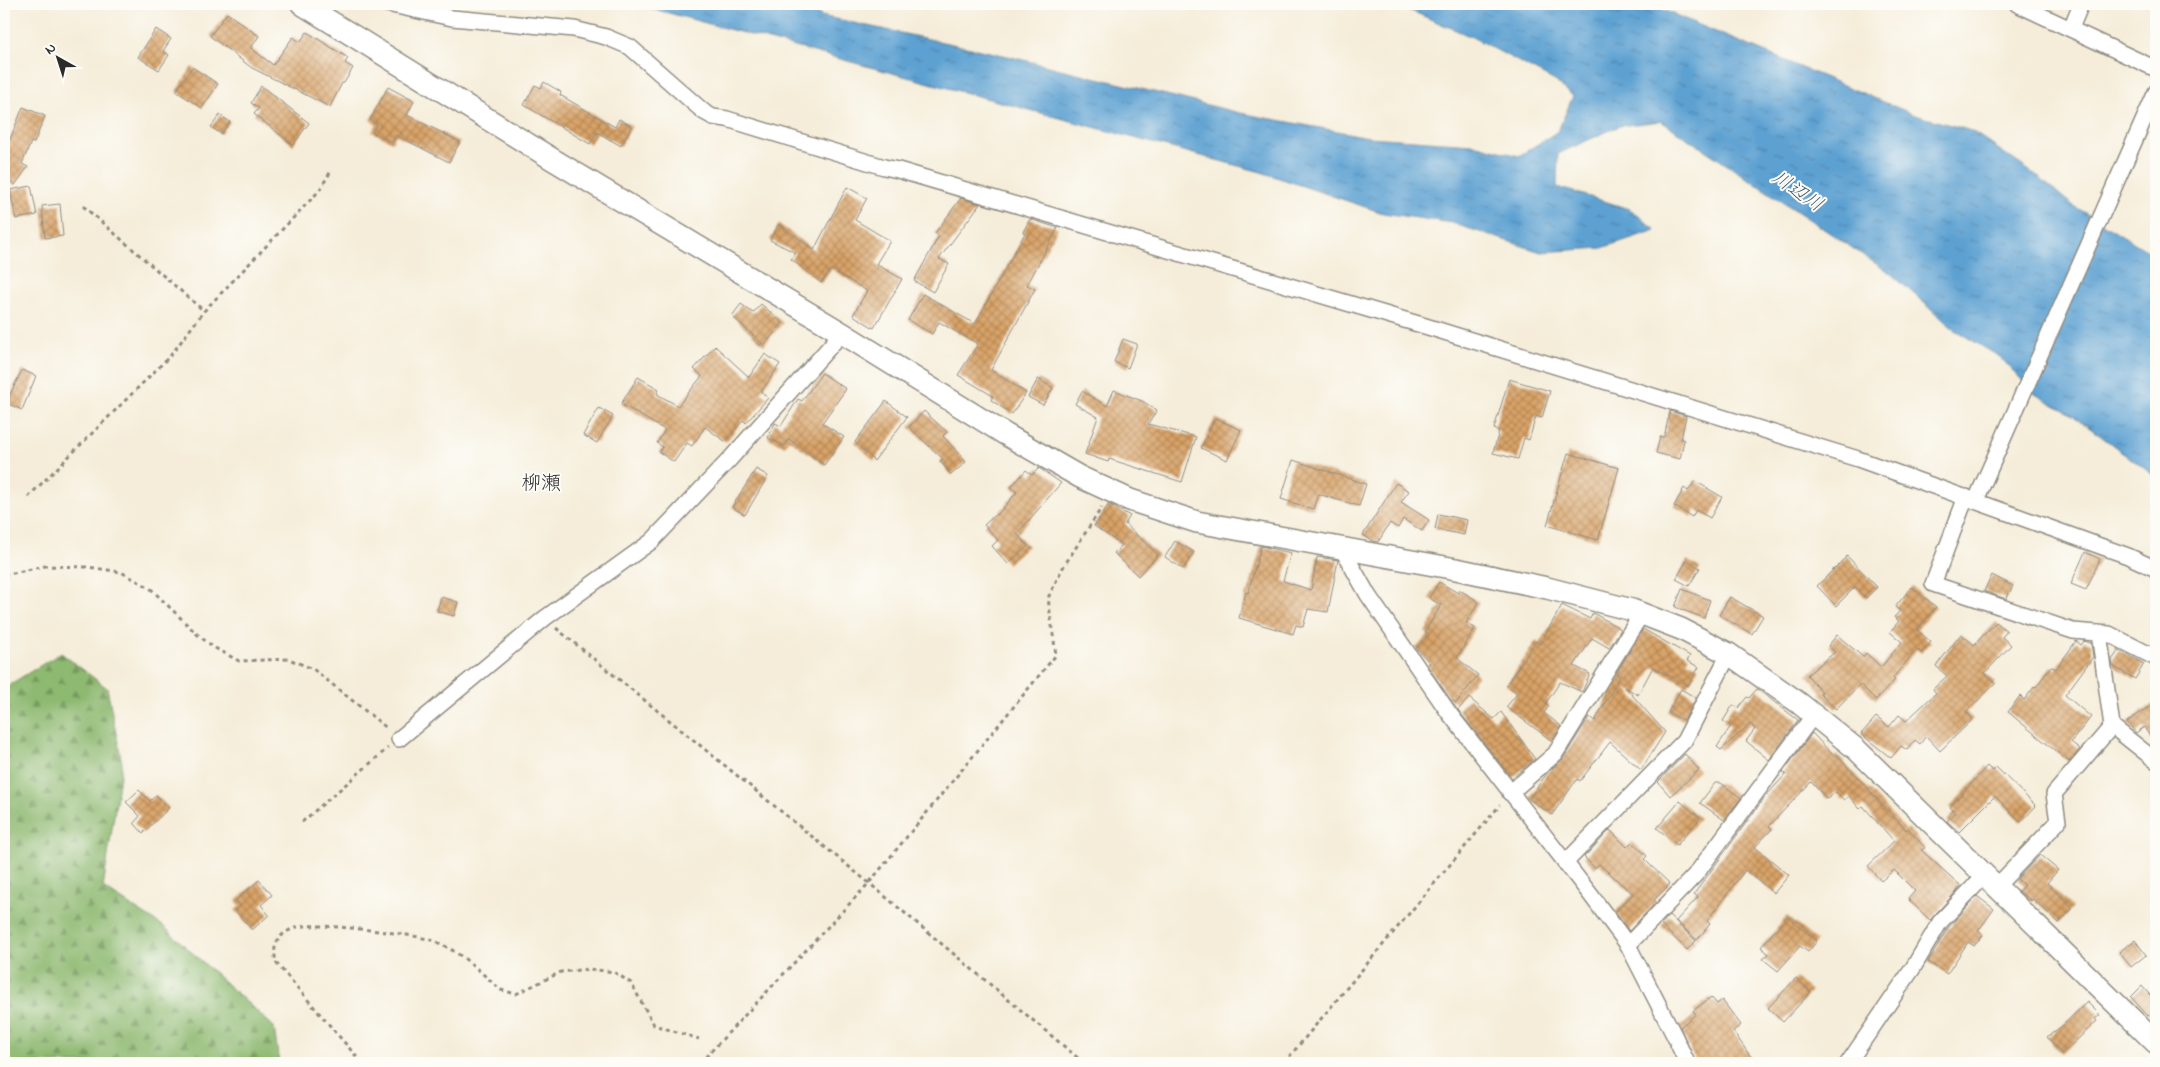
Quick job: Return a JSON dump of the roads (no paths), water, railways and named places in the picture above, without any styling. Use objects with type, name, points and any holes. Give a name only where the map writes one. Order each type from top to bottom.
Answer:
[{"type":"street","points":[[302,4],[552,159],[842,333],[1005,434],[1080,477],[1112,492],[1196,522],[1538,586],[1642,614],[1681,629],[1729,654],[1799,703],[1856,750],[2156,1043]]},
{"type":"street","points":[[386,4],[452,18],[574,29],[606,37],[630,47],[712,117],[727,119],[1425,326],[1858,459],[2128,556],[2156,569]]},
{"type":"street","points":[[2017,4],[2156,69]]},
{"type":"street","points":[[2071,28],[2081,4]]},
{"type":"street","points":[[2156,92],[1986,477],[1971,499],[1933,584],[2073,631],[2109,634],[2156,658]]},
{"type":"street","points":[[399,738],[544,618],[652,542],[730,459],[842,333]]},
{"type":"street","points":[[1342,549],[1378,610],[1449,713],[1628,945],[1687,1063]]},
{"type":"street","points":[[1510,793],[1555,754],[1642,614]]},
{"type":"street","points":[[2099,633],[2112,726],[2156,761]]},
{"type":"street","points":[[1566,863],[1684,741],[1729,654]]},
{"type":"street","points":[[1628,945],[1696,874],[1813,716]]},
{"type":"street","points":[[1848,1063],[1913,968],[1940,922],[2058,822],[2054,794],[2112,726]]},
{"type":"water","name":"川辺川","points":[[635,4],[803,4],[821,16],[999,54],[1240,113],[1369,137],[1473,144],[1519,156],[1558,131],[1573,96],[1555,81],[1472,37],[1395,4],[1649,4],[1915,115],[1972,131],[2037,176],[2071,204],[2156,256],[2156,477],[2071,414],[2035,394],[2000,357],[1955,330],[1890,273],[1661,121],[1619,126],[1558,154],[1557,187],[1630,209],[1656,230],[1602,248],[1541,252],[1452,223],[1383,213],[1261,172]]},
{"type":"district","name":"柳瀬","points":[[541,484]]}]
